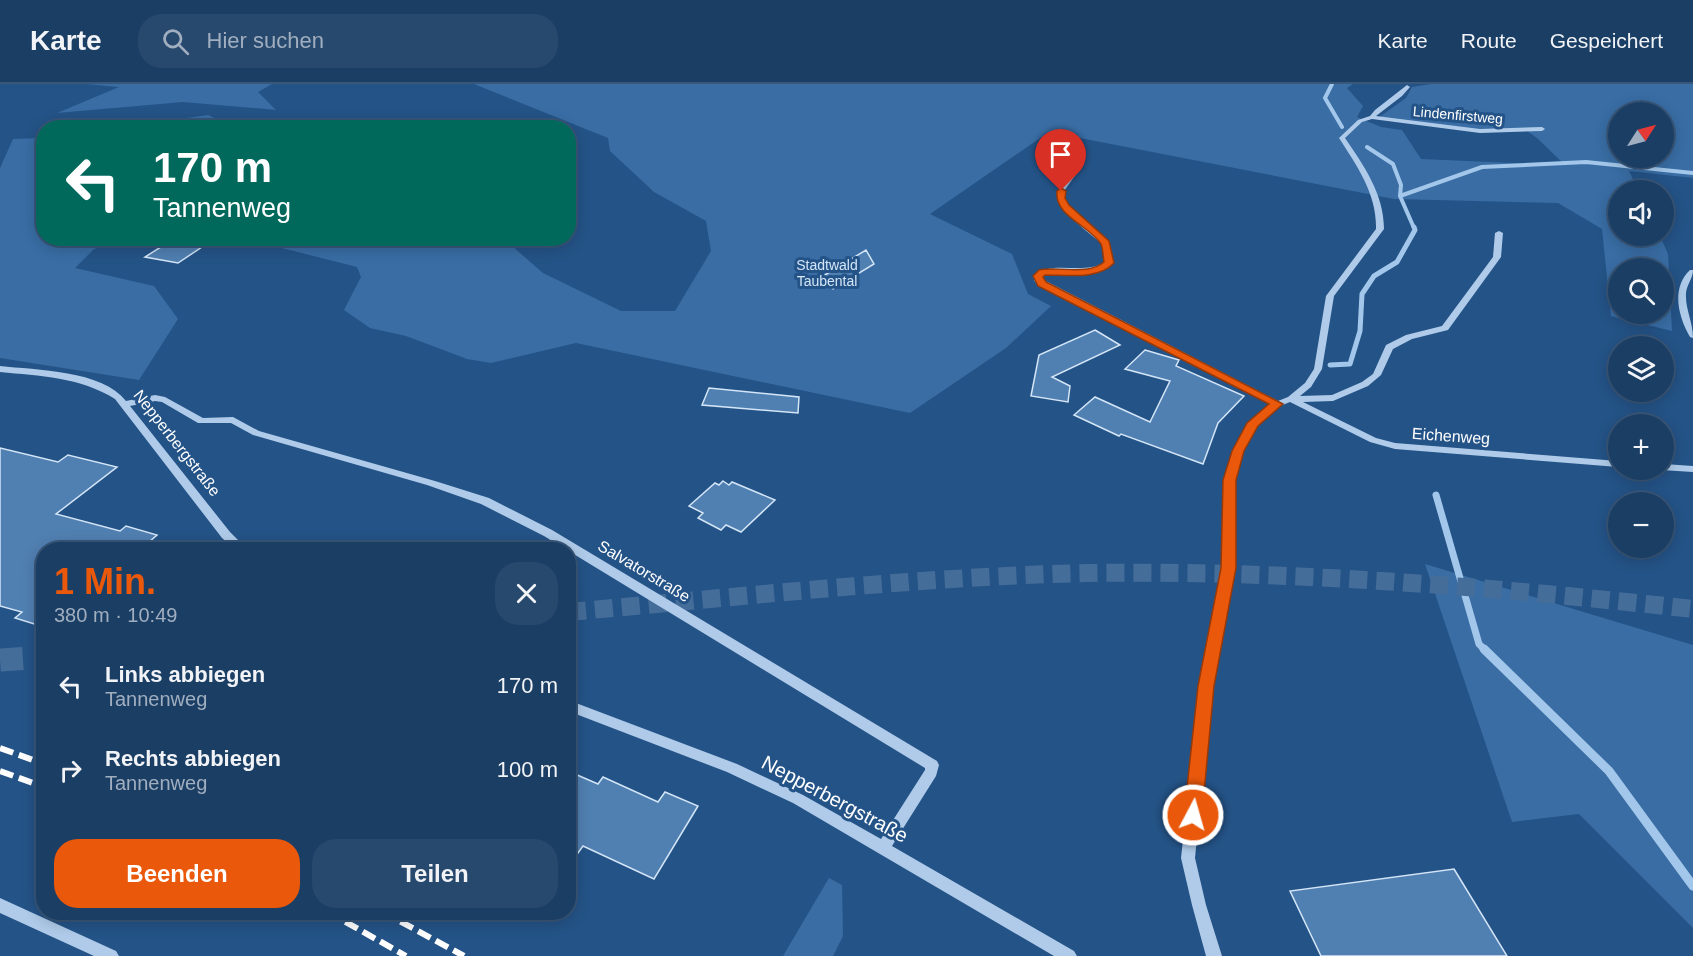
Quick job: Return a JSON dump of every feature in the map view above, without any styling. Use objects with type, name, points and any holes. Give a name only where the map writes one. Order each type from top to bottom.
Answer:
[{"type":"street","points":[[1291,399],[1308,385],[1318,369],[1330,296],[1380,229],[1381,220],[1374,194],[1342,138],[1360,121],[1372,117],[1407,87]]},
{"type":"street","name":"Lindenfirstweg","points":[[1372,117],[1480,131],[1542,129]]},
{"type":"street","points":[[1081,163],[1061,191],[1061,198],[1065,207],[1106,243],[1109,263],[1102,268],[1088,272],[1043,272],[1038,276],[1038,280],[1277,404]]},
{"type":"street","points":[[1214,956],[1188,858],[1206,686],[1228,568],[1230,480],[1238,451],[1253,423],[1277,404],[1291,399],[1333,398],[1365,384],[1377,375],[1389,346],[1409,337],[1445,328],[1497,257],[1499,233]]},
{"type":"street","points":[[1693,272],[1687,275],[1682,289],[1686,322],[1693,335]]},
{"type":"street","name":"Nepperbergstraße","points":[[0,369],[83,380],[110,390],[125,404],[226,535],[234,542]]},
{"type":"street","name":"Salvatorstraße","points":[[125,404],[154,398],[165,400],[201,422],[233,420],[256,433],[431,483],[485,501],[563,542]]},
{"type":"street","name":"Eichenweg","points":[[1291,399],[1373,440],[1395,446],[1608,463]]},
{"type":"street","points":[[1674,468],[1693,469]]},
{"type":"street","name":"Salvatorstraße","points":[[576,550],[924,758],[932,765],[931,772],[883,848]]},
{"type":"street","name":"Nepperbergstraße","points":[[576,708],[732,768],[798,799],[1069,956]]},
{"type":"street","points":[[5,908],[111,956]]},
{"type":"green space","points":[[86,84],[272,84],[258,92],[276,110],[183,102],[57,113],[119,87]]},
{"type":"green space","name":"Stadtwald Taubental","points":[[474,84],[1353,84],[1347,88],[1363,106],[1357,117],[1381,127],[1402,130],[1421,159],[1565,165],[1523,128],[1480,130],[1378,118],[1406,98],[1412,87],[1431,84],[1693,84],[1693,178],[1629,171],[1633,180],[1608,180],[1608,246],[1664,246],[1668,258],[1608,258],[1608,287],[1602,229],[1558,203],[1394,199],[1049,132],[930,214],[1012,254],[1028,294],[1051,306],[1006,348],[910,413],[576,343],[491,363],[467,359],[406,336],[370,328],[344,310],[361,277],[357,267],[274,246],[512,246],[543,273],[621,311],[675,311],[711,251],[706,221],[654,192],[610,151],[608,138],[576,125],[576,120],[563,120]]},
{"type":"green space","points":[[208,115],[218,120],[173,120]]},
{"type":"green space","points":[[36,138],[36,246],[102,246],[94,249],[75,268],[154,286],[178,319],[139,380],[0,358],[0,168],[13,139]]},
{"type":"green space","name":"Stadtwald Taubental","points":[[1644,324],[1672,324],[1672,331]]},
{"type":"green space","points":[[1425,564],[1693,645],[1693,928],[1579,814],[1512,822]]},
{"type":"green space","points":[[829,878],[842,885],[843,936],[833,956],[783,956]]},
{"type":"building","points":[[162,246],[204,246],[178,263],[145,257]]},
{"type":"building","points":[[866,250],[874,264],[833,289],[815,281]]},
{"type":"building","points":[[1095,330],[1120,345],[1052,377],[1070,386],[1068,402],[1031,396],[1039,355]]},
{"type":"building","points":[[1145,350],[1179,360],[1176,366],[1244,396],[1218,423],[1203,464],[1121,434],[1119,436],[1074,415],[1095,397],[1150,422],[1170,381],[1125,369]]},
{"type":"building","points":[[709,388],[799,397],[798,413],[702,405]]},
{"type":"building","points":[[0,448],[58,462],[68,455],[117,467],[56,514],[120,531],[126,526],[157,535],[149,542],[36,542],[36,625],[15,618],[22,612],[0,606]]},
{"type":"building","points":[[723,481],[729,485],[732,482],[775,500],[741,532],[726,525],[721,530],[698,518],[703,513],[689,506],[715,483],[719,485]]},
{"type":"building","points":[[576,774],[598,784],[603,777],[658,802],[665,792],[698,806],[654,879],[583,846],[576,856]]},
{"type":"building","points":[[1454,869],[1507,956],[1321,956],[1290,891]]},
{"type":"waterway","points":[[1332,84],[1325,98],[1342,127]]},
{"type":"waterway","points":[[1367,147],[1393,164],[1401,185],[1400,196]]},
{"type":"waterway","points":[[1400,196],[1482,167],[1586,162],[1693,173]]},
{"type":"waterway","points":[[1400,196],[1414,228]]},
{"type":"waterway","points":[[1330,365],[1350,364],[1360,331],[1362,294],[1374,276],[1397,262],[1415,230],[1414,227]]},
{"type":"waterway","points":[[1436,495],[1479,644],[1484,649]]},
{"type":"waterway","points":[[1484,649],[1609,771],[1693,886]]},
{"type":"tunnel","points":[[576,611],[828,588],[1088,573],[1315,577],[1467,587],[1693,609]]},
{"type":"tunnel","points":[[0,660],[36,658]]},
{"type":"railway","points":[[0,748],[36,761]]},
{"type":"railway","points":[[0,771],[36,784]]},
{"type":"railway","points":[[342,920],[406,956]]},
{"type":"railway","points":[[398,920],[464,956]]},
{"type":"route","points":[[1061,191],[1065,207],[1106,243],[1109,263],[1102,268],[1088,272],[1043,272],[1038,276],[1042,284],[1277,404],[1253,423],[1238,451],[1230,480],[1228,568],[1206,686],[1193,815]]}]
